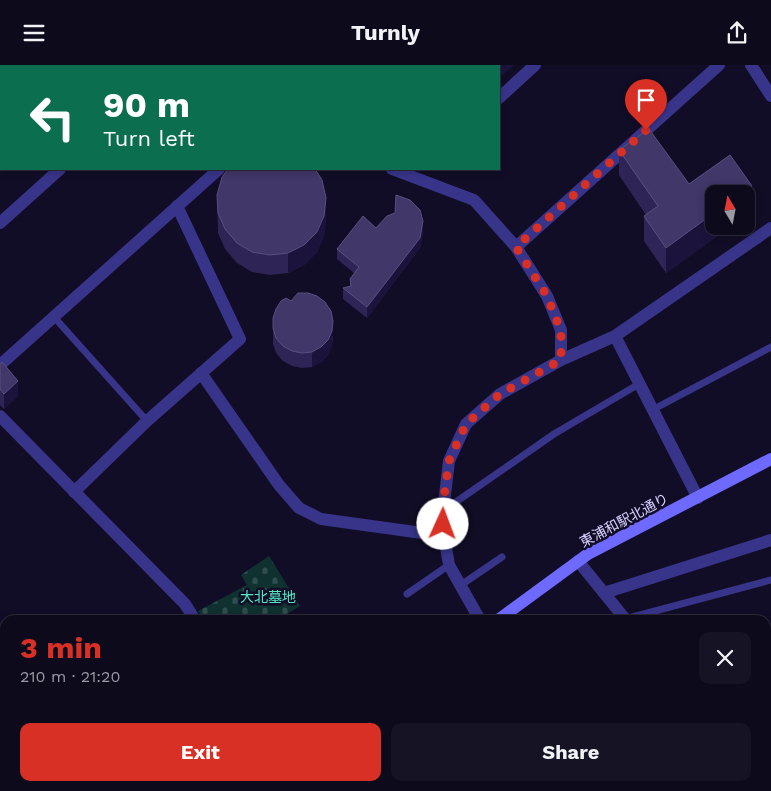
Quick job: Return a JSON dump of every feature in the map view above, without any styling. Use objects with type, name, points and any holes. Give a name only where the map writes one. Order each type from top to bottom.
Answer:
[{"type":"street","points":[[500,97],[535,65]]},
{"type":"street","points":[[516,247],[719,65]]},
{"type":"street","points":[[751,65],[771,96]]},
{"type":"street","points":[[0,223],[59,170]]},
{"type":"street","points":[[0,365],[218,170]]},
{"type":"street","points":[[398,170],[416,173],[474,200],[516,247],[547,296],[561,331],[561,360]]},
{"type":"street","points":[[74,492],[147,421],[240,339],[177,206]]},
{"type":"street","points":[[477,615],[449,565],[442,512],[449,461],[466,424],[500,394],[561,360],[615,337],[771,228]]},
{"type":"street","points":[[615,337],[654,409],[698,498]]},
{"type":"street","points":[[201,373],[279,485],[299,508],[321,519],[444,536]]},
{"type":"street","points":[[0,416],[185,605],[192,615]]},
{"type":"street","name":"東浦和駅北通り","points":[[505,615],[588,554],[771,459]]},
{"type":"street","points":[[604,593],[771,540]]},
{"type":"street","points":[[578,561],[622,615]]},
{"type":"lane","points":[[54,317],[147,421]]},
{"type":"lane","points":[[654,409],[771,347]]},
{"type":"lane","points":[[442,512],[554,434],[639,384]]},
{"type":"lane","points":[[461,585],[502,557]]},
{"type":"lane","points":[[407,594],[449,565]]},
{"type":"lane","points":[[644,615],[771,580]]},
{"type":"green space","name":"大北墓地","points":[[269,556],[300,606],[285,615],[201,615],[198,611],[247,585],[241,575]]},
{"type":"building","points":[[649,129],[689,184],[730,155],[751,185],[705,185],[705,220],[666,248],[644,216],[658,206],[619,150]]},
{"type":"building","points":[[227,170],[316,170],[322,180],[326,198],[324,216],[317,232],[304,245],[288,253],[270,255],[252,252],[237,243],[225,229],[218,213],[217,195],[222,177]]},
{"type":"building","points":[[396,195],[410,200],[420,210],[423,221],[420,238],[367,307],[343,288],[351,286],[350,279],[359,267],[337,249],[363,216],[376,228],[387,216],[395,213]]},
{"type":"building","points":[[298,293],[308,293],[317,296],[325,302],[331,311],[332,331],[328,340],[312,352],[292,351],[283,346],[276,338],[273,328],[273,318],[281,301],[286,298],[291,301]]},
{"type":"building","points":[[2,362],[18,381],[4,394],[0,389],[0,364]]},
{"type":"route","points":[[443,524],[442,512],[449,461],[466,424],[500,394],[561,360],[561,331],[547,296],[516,247],[646,130]]}]
